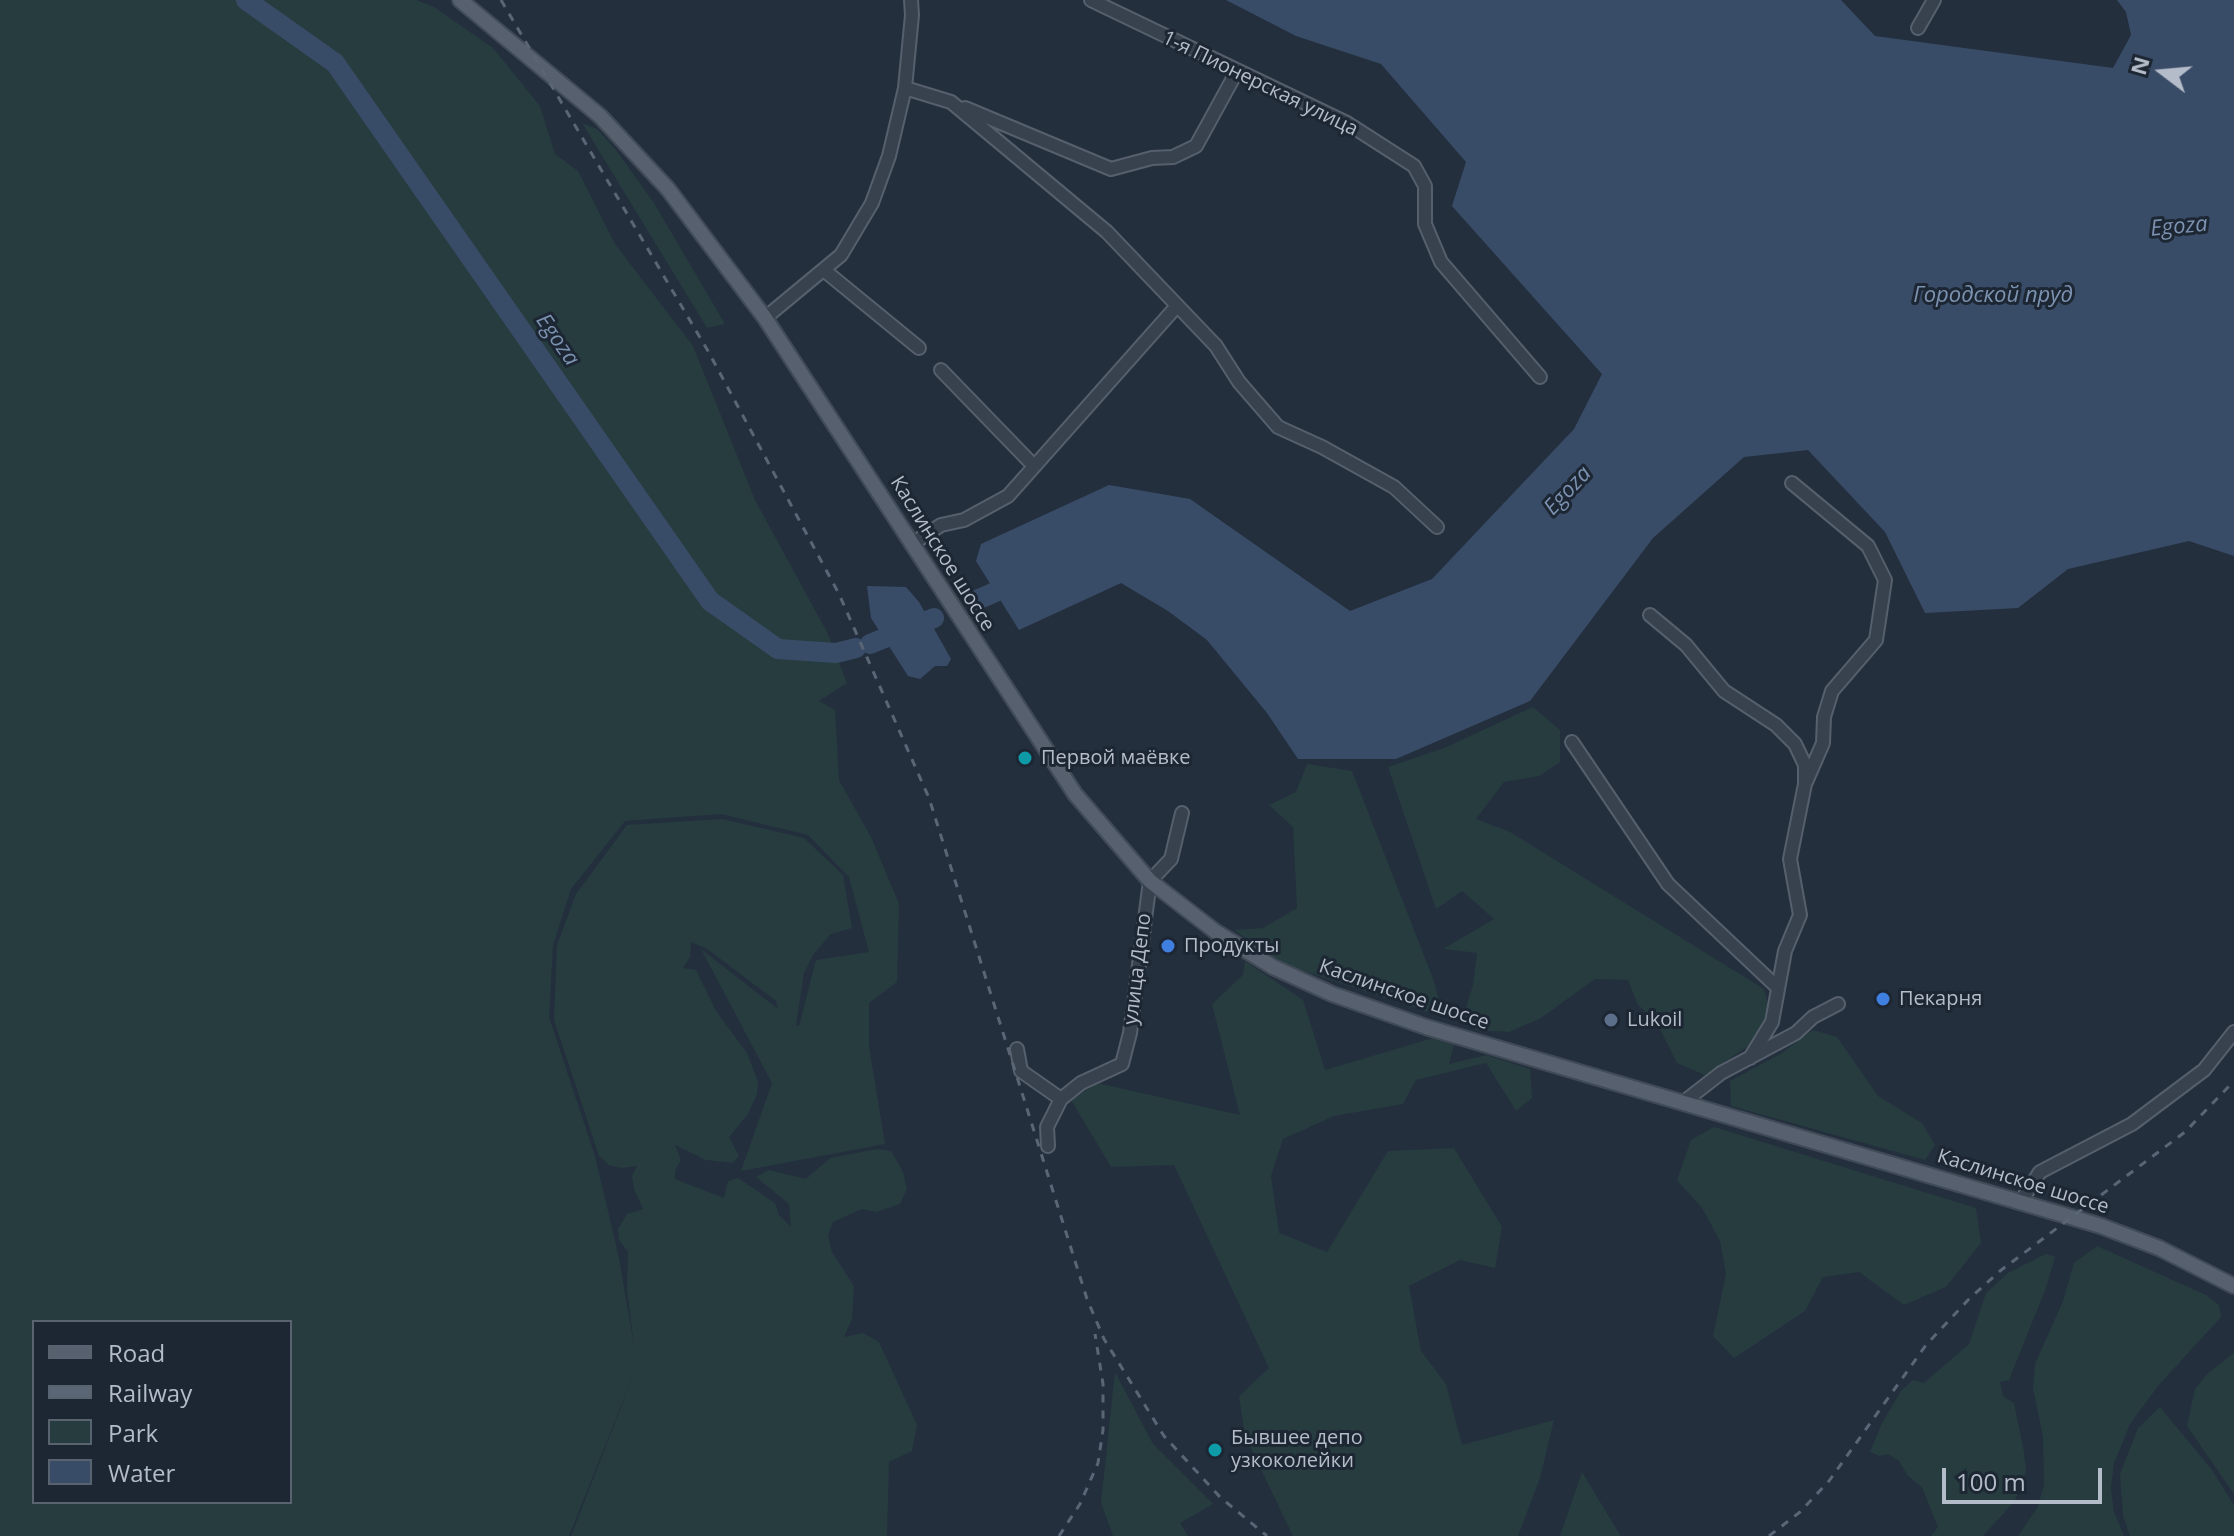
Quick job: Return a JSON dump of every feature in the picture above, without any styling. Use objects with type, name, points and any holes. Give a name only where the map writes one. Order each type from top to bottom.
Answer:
[{"type":"main road","name":"Каслинское шоссе","points":[[460,0],[600,116],[634,150],[765,318],[1052,762],[1115,844],[1150,881],[1216,932],[1273,967],[1332,994],[1426,1027],[2021,1201],[2159,1248],[2234,1286]]},
{"type":"street","points":[[765,318],[841,255],[872,203],[889,156],[905,88],[911,0]]},
{"type":"street","name":"1-я Пионерская улица","points":[[1091,0],[1236,73],[1347,123],[1414,166],[1425,186],[1425,224],[1441,262],[1540,377]]},
{"type":"street","points":[[1918,28],[1934,0]]},
{"type":"street","points":[[905,88],[951,102],[1111,169],[1152,158],[1173,157],[1196,146],[1236,73]]},
{"type":"street","points":[[951,102],[1107,232],[1216,346],[1239,382],[1278,427],[1322,447],[1394,487],[1437,527]]},
{"type":"street","points":[[825,271],[919,348]]},
{"type":"street","points":[[912,544],[941,525],[964,520],[1008,496],[1176,307]]},
{"type":"street","points":[[941,370],[1034,466]]},
{"type":"street","points":[[1792,483],[1868,546],[1885,580],[1876,640],[1832,691],[1824,717],[1823,743],[1805,784]]},
{"type":"street","points":[[1650,615],[1686,645],[1724,691],[1776,725],[1795,744],[1805,765],[1805,784],[1790,859],[1800,915],[1785,951],[1772,1022],[1750,1058]]},
{"type":"street","points":[[1572,742],[1668,884],[1725,934],[1778,988]]},
{"type":"street","name":"улица Депо","points":[[1061,1099],[1081,1083],[1122,1064],[1130,1033],[1150,881],[1171,859],[1182,813]]},
{"type":"street","points":[[1685,1101],[1721,1073],[1838,1004]]},
{"type":"street","points":[[2021,1201],[2040,1172],[2132,1124],[2204,1070],[2234,1032]]},
{"type":"street","points":[[1017,1049],[1021,1071],[1061,1099],[1047,1127],[1048,1146]]},
{"type":"green space","points":[[0,0],[416,0],[434,7],[493,48],[540,106],[555,154],[578,171],[615,244],[693,346],[755,500],[828,634],[847,683],[819,701],[835,710],[839,780],[872,839],[899,904],[897,982],[869,1003],[869,1046],[885,1144],[741,1171],[772,1083],[701,949],[778,1009],[776,1001],[706,948],[691,942],[690,957],[683,968],[696,970],[716,1011],[747,1053],[758,1082],[757,1094],[748,1114],[729,1137],[739,1156],[733,1163],[706,1160],[675,1145],[681,1160],[675,1171],[675,1179],[724,1198],[728,1181],[738,1178],[775,1203],[779,1215],[791,1227],[789,1204],[756,1177],[769,1170],[806,1179],[830,1158],[877,1149],[891,1151],[903,1172],[907,1189],[900,1204],[876,1212],[862,1209],[833,1222],[828,1235],[832,1252],[854,1286],[852,1319],[844,1337],[863,1333],[879,1342],[917,1425],[912,1451],[889,1462],[887,1536],[571,1536],[637,1366],[569,1536],[0,1536]],"holes":[[[721,814],[808,835],[849,877],[869,952],[816,960],[799,1026],[796,1025],[804,973],[813,955],[831,934],[852,928],[843,875],[804,838],[722,819],[627,825],[576,894],[557,945],[554,1020],[599,1156],[609,1165],[621,1168],[637,1166],[632,1176],[643,1209],[627,1214],[618,1229],[619,1240],[628,1252],[627,1290],[634,1346],[619,1258],[595,1156],[549,1017],[553,945],[571,889],[625,821]]]},
{"type":"green space","points":[[582,123],[597,129],[616,150],[654,203],[725,324],[707,328]]},
{"type":"green space","points":[[1533,707],[1560,730],[1560,762],[1539,776],[1504,782],[1476,819],[1510,832],[1764,989],[1771,1016],[1747,1047],[1705,1075],[1677,1063],[1656,1021],[1638,1005],[1628,980],[1595,979],[1541,1018],[1509,1032],[1476,1030],[1464,1014],[1473,985],[1477,953],[1443,949],[1494,919],[1462,891],[1436,909],[1388,767],[1444,748]]},
{"type":"green space","points":[[1307,764],[1352,771],[1434,981],[1443,1017],[1279,963],[1234,930],[1263,928],[1297,908],[1293,827],[1269,805],[1296,792]]},
{"type":"green space","points":[[1245,961],[1303,1000],[1325,1070],[1433,1038],[1454,1045],[1449,1064],[1486,1055],[1530,1069],[1532,1098],[1516,1111],[1486,1063],[1416,1080],[1403,1104],[1334,1116],[1283,1139],[1271,1176],[1279,1233],[1327,1252],[1388,1151],[1454,1148],[1502,1227],[1495,1268],[1460,1260],[1409,1286],[1421,1351],[1446,1384],[1462,1445],[1554,1420],[1540,1478],[1518,1536],[1293,1536],[1245,1436],[1239,1396],[1269,1368],[1174,1165],[1111,1167],[1071,1100],[1097,1083],[1240,1115],[1212,1004],[1243,975]]},
{"type":"green space","points":[[1813,1030],[1837,1037],[1878,1096],[1922,1123],[1935,1145],[1925,1160],[1731,1106],[1730,1081],[1782,1053]]},
{"type":"green space","points":[[1714,1127],[1976,1208],[1981,1243],[1946,1287],[1904,1305],[1859,1272],[1823,1277],[1805,1311],[1734,1358],[1713,1336],[1726,1274],[1720,1241],[1702,1208],[1677,1180],[1691,1140]]},
{"type":"green space","points":[[2097,1246],[2206,1295],[2219,1305],[2221,1317],[2158,1386],[2130,1424],[2114,1463],[2111,1488],[2114,1512],[2124,1536],[2018,1536],[2037,1508],[2044,1486],[2043,1437],[2033,1388],[2035,1364],[2063,1301],[2074,1263]]},
{"type":"green space","points":[[2046,1254],[2055,1257],[2046,1288],[2009,1380],[2000,1382],[2003,1396],[2014,1403],[2026,1471],[2022,1485],[2014,1502],[1983,1536],[1931,1536],[1938,1527],[1922,1487],[1908,1476],[1899,1461],[1888,1454],[1880,1456],[1870,1452],[1882,1423],[1901,1391],[1913,1380],[1924,1383],[1969,1344],[1986,1293],[2008,1273]]},
{"type":"green space","points":[[2234,1353],[2234,1494],[2187,1426],[2195,1389],[2208,1373]]},
{"type":"green space","points":[[1115,1372],[1153,1444],[1213,1504],[1180,1523],[1188,1536],[1113,1536],[1101,1503]]},
{"type":"green space","points":[[2160,1407],[2212,1470],[2234,1505],[2234,1536],[2130,1536],[2123,1516],[2120,1474],[2138,1428]]},
{"type":"green space","points":[[1582,1472],[1617,1530],[1621,1536],[1560,1536]]},
{"type":"water","name":"Городской пруд","points":[[1226,0],[1841,0],[1875,36],[2113,68],[2131,35],[2126,12],[2117,0],[2234,0],[2234,556],[2189,541],[2068,569],[2018,608],[1925,613],[1885,532],[1808,450],[1744,457],[1653,538],[1530,701],[1396,759],[1298,759],[1267,713],[1207,640],[1168,611],[1121,583],[1019,630],[976,561],[981,544],[1109,485],[1190,499],[1350,611],[1432,579],[1574,429],[1602,374],[1452,206],[1466,162],[1381,64],[1296,36]]},
{"type":"water","points":[[867,586],[906,587],[919,602],[951,659],[947,666],[935,666],[920,679],[908,676],[871,618]]},
{"type":"waterway","name":"Egoza","points":[[246,0],[335,63],[710,601],[778,649],[836,653],[856,648]]},
{"type":"waterway","name":"Egoza","points":[[977,600],[1018,582]]},
{"type":"waterway","name":"Egoza","points":[[870,644],[934,618]]},
{"type":"railway","points":[[501,0],[708,351],[839,594],[929,798],[1087,1299],[1104,1339],[1164,1436],[1220,1497],[1267,1536]]},
{"type":"railway","points":[[1769,1536],[1800,1512],[1829,1481],[1926,1345],[1969,1299],[2000,1271],[2185,1132],[2234,1081]]},
{"type":"railway","points":[[1059,1536],[1080,1504],[1098,1463],[1103,1430],[1103,1384],[1095,1334]]},
{"type":"place","name":"Первой маёвке","points":[[1025,758]]},
{"type":"place","name":"Продукты","points":[[1168,946]]},
{"type":"place","name":"Пекарня","points":[[1883,999]]},
{"type":"place","name":"Lukoil","points":[[1611,1020]]},
{"type":"place","name":"Бывшее депо узкоколейки","points":[[1215,1450]]}]
